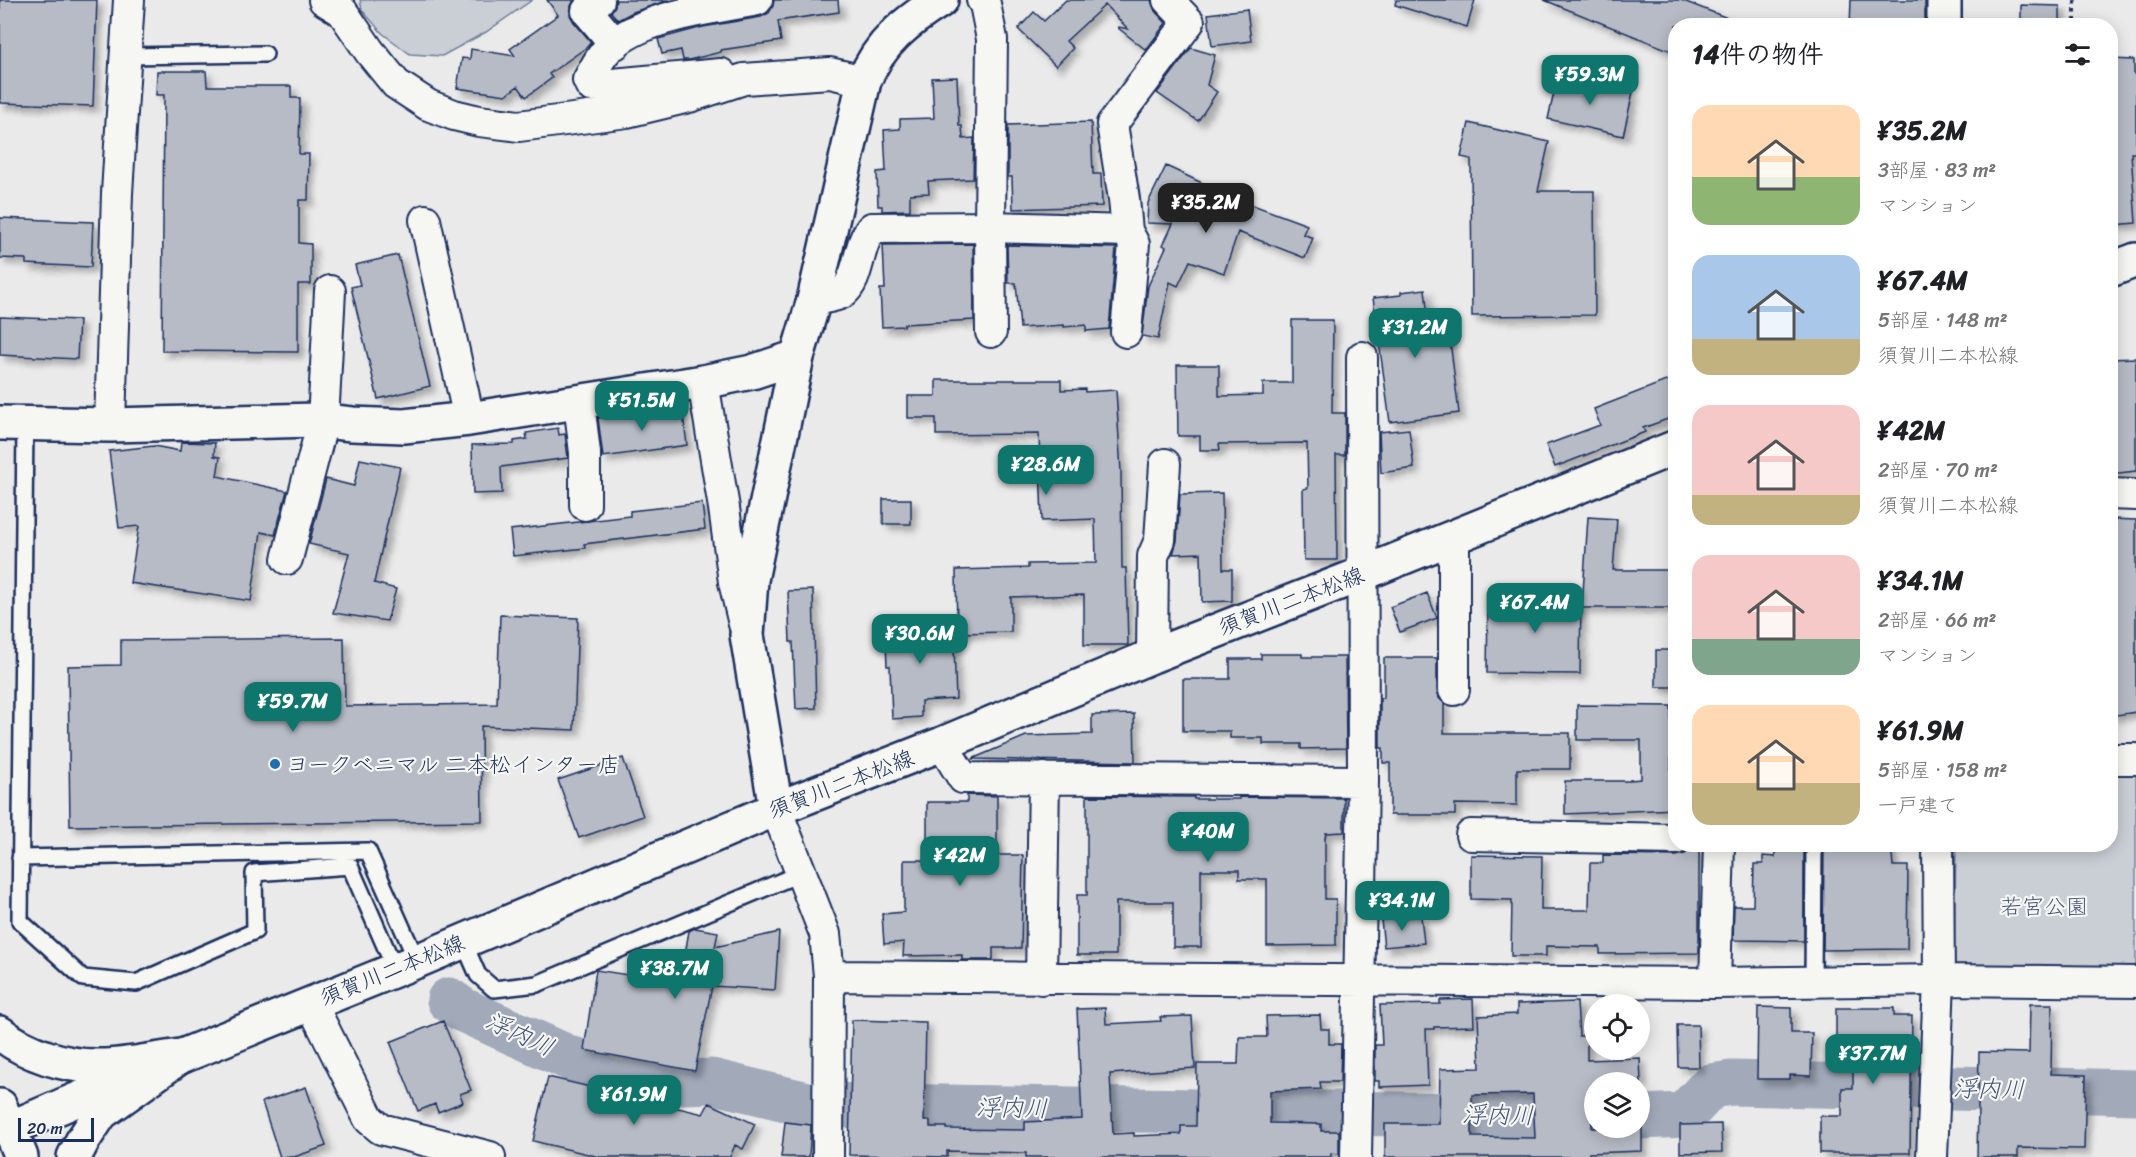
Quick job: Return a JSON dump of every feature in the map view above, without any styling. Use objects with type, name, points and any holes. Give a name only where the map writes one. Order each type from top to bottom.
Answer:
[{"type":"main road","points":[[776,809],[747,635],[751,580],[758,538],[797,357],[813,300],[864,81],[871,63],[883,46],[905,24],[940,0]]},
{"type":"main road","points":[[1944,0],[1944,18]]},
{"type":"main road","points":[[2118,267],[2136,260]]},
{"type":"main road","points":[[12,423],[110,425],[323,421],[404,426],[468,419],[703,382],[752,372],[797,357]]},
{"type":"main road","name":"須賀川二本松線","points":[[8,1131],[182,1056],[406,965],[776,809],[1668,450]]},
{"type":"main road","points":[[0,1033],[34,1053],[72,1064],[99,1066],[182,1056]]},
{"type":"main road","points":[[74,1157],[82,1140],[101,1113],[182,1056]]},
{"type":"street","points":[[110,425],[117,193],[129,0]]},
{"type":"street","points":[[324,0],[342,11],[370,52],[396,84],[428,105],[479,121],[519,126],[627,112],[689,97],[744,79],[830,73],[864,81]]},
{"type":"street","points":[[598,0],[587,11],[615,44]]},
{"type":"street","points":[[744,79],[729,74],[591,86],[588,80],[602,56],[615,44],[648,24],[757,0]]},
{"type":"street","points":[[982,0],[985,4],[992,39],[990,227],[992,332]]},
{"type":"street","points":[[1126,332],[1134,244],[1127,231],[1112,124],[1189,22],[1168,0]]},
{"type":"street","points":[[425,220],[468,419]]},
{"type":"street","points":[[813,300],[841,294],[850,285],[865,235],[872,228],[990,227],[1127,231]]},
{"type":"street","points":[[287,560],[323,421],[330,291]]},
{"type":"street","points":[[1356,1144],[1363,781],[1362,357]]},
{"type":"street","points":[[703,382],[734,582],[747,635]]},
{"type":"street","points":[[579,402],[585,453],[585,506]]},
{"type":"street","points":[[1152,656],[1153,556],[1160,540],[1165,464]]},
{"type":"street","points":[[2118,494],[2136,495]]},
{"type":"street","points":[[1454,536],[1454,690]]},
{"type":"street","points":[[942,744],[963,778],[1363,781]]},
{"type":"street","points":[[2118,759],[2136,759]]},
{"type":"street","points":[[1041,979],[1044,778]]},
{"type":"street","points":[[776,809],[825,934],[830,976],[828,1157]]},
{"type":"street","points":[[1471,835],[1668,839]]},
{"type":"street","points":[[1715,983],[1719,852]]},
{"type":"street","points":[[1932,1157],[1939,980],[1938,852]]},
{"type":"street","points":[[830,976],[1715,983],[1939,980],[2136,982]]},
{"type":"street","points":[[311,1003],[369,1119],[381,1129],[490,1157]]},
{"type":"lane","points":[[125,56],[265,54]]},
{"type":"lane","points":[[12,423],[20,921],[83,978],[136,983],[255,932],[254,873],[350,866],[406,965]]},
{"type":"lane","points":[[20,858],[368,851],[406,965]]},
{"type":"lane","points":[[1813,982],[1814,852]]},
{"type":"lane","points":[[463,941],[478,975],[494,989],[537,984],[801,873]]},
{"type":"path","points":[[2075,0],[2075,18]]},
{"type":"green space","points":[[360,0],[532,0],[486,32],[442,56],[410,54],[382,33],[362,10]]},
{"type":"green space","name":"若宮公園","points":[[2118,772],[2136,772],[2136,968],[1967,967],[1954,964],[1956,852],[2118,852]]},
{"type":"building","points":[[0,0],[97,0],[93,106],[0,103]]},
{"type":"building","points":[[547,0],[574,0],[570,15],[591,42],[587,47],[549,74],[552,78],[526,97],[518,86],[506,95],[457,88],[462,58],[470,59],[471,49],[515,56],[510,49],[558,15]]},
{"type":"building","points":[[616,0],[669,0],[633,12],[618,20],[611,12]]},
{"type":"building","points":[[774,0],[838,0],[839,12],[778,21],[781,41],[721,50],[721,52],[689,60],[683,60],[681,50],[662,54],[658,39],[703,27],[761,17],[769,13]]},
{"type":"building","points":[[1066,0],[1151,0],[1155,11],[1166,23],[1146,50],[1118,28],[1128,29],[1105,5],[1066,41],[1073,48],[1056,66],[1018,29],[1034,12],[1044,21]]},
{"type":"building","points":[[1396,0],[1475,0],[1467,27],[1395,5]]},
{"type":"building","points":[[1544,0],[1681,0],[1728,18],[1668,18],[1668,50]]},
{"type":"building","points":[[1851,0],[1925,0],[1925,18],[1850,18]]},
{"type":"building","points":[[2021,5],[2060,6],[2060,18],[2021,18]]},
{"type":"building","points":[[1247,9],[1251,41],[1212,46],[1208,14]]},
{"type":"building","points":[[1191,48],[1215,55],[1207,85],[1217,92],[1198,121],[1157,93]]},
{"type":"building","points":[[2118,59],[2134,60],[2134,74],[2136,74],[2136,153],[2131,153],[2136,223],[2118,225]]},
{"type":"building","points":[[157,71],[206,71],[207,86],[291,86],[291,98],[300,98],[299,154],[309,154],[308,200],[299,200],[299,243],[311,244],[311,284],[298,284],[298,352],[162,351],[164,95],[156,95]]},
{"type":"building","points":[[1558,75],[1633,92],[1623,136],[1548,119]]},
{"type":"building","points":[[957,77],[959,126],[962,126],[963,139],[974,138],[973,179],[928,181],[929,193],[910,194],[910,210],[882,211],[882,206],[878,206],[877,172],[886,171],[884,130],[900,129],[900,119],[934,118],[932,78]]},
{"type":"building","points":[[1091,122],[1093,174],[1101,174],[1102,206],[1013,209],[1012,177],[1008,177],[1008,125]]},
{"type":"building","points":[[1469,123],[1549,142],[1538,191],[1594,191],[1595,315],[1472,316],[1471,159],[1461,157]]},
{"type":"building","points":[[1166,166],[1234,198],[1307,225],[1303,234],[1313,238],[1305,258],[1238,232],[1224,273],[1190,261],[1178,286],[1170,282],[1158,339],[1142,336],[1148,286],[1166,247],[1163,245],[1173,224],[1147,223],[1148,203]]},
{"type":"building","points":[[0,218],[93,222],[91,267],[26,264],[26,259],[0,258]]},
{"type":"building","points":[[973,244],[974,320],[882,327],[880,289],[885,289],[883,245]]},
{"type":"building","points":[[1007,245],[1116,248],[1109,329],[1086,331],[1086,325],[1020,328],[1016,283],[1008,283]]},
{"type":"building","points":[[398,255],[430,386],[378,399],[351,287],[360,285],[355,265]]},
{"type":"building","points":[[1425,289],[1429,327],[1448,325],[1459,413],[1390,422],[1373,298],[1401,295],[1401,292]]},
{"type":"building","points":[[0,317],[79,320],[77,359],[0,355]]},
{"type":"building","points":[[1292,320],[1333,320],[1332,413],[1345,413],[1345,455],[1336,455],[1337,560],[1304,560],[1303,489],[1308,488],[1307,443],[1219,444],[1220,450],[1200,450],[1200,436],[1178,436],[1177,365],[1219,365],[1219,396],[1263,395],[1263,383],[1292,383]]},
{"type":"building","points":[[2136,358],[2136,471],[2118,473],[2118,359]]},
{"type":"building","points":[[936,380],[1061,380],[1061,390],[1085,389],[1085,392],[1116,390],[1121,472],[1122,568],[1126,568],[1128,645],[1084,645],[1084,595],[1011,597],[1011,632],[957,633],[956,570],[1028,568],[1028,564],[1096,563],[1095,519],[1042,521],[1039,434],[936,435],[936,418],[908,418],[908,396],[936,396]]},
{"type":"building","points":[[1668,380],[1668,419],[1643,428],[1645,432],[1555,467],[1546,445],[1600,425],[1594,409]]},
{"type":"building","points":[[682,406],[687,445],[603,457],[598,418]]},
{"type":"building","points":[[558,428],[559,435],[565,434],[568,458],[501,467],[502,493],[473,494],[472,445],[514,444],[514,441],[527,439],[526,433]]},
{"type":"building","points":[[1409,429],[1414,468],[1381,473],[1379,432]]},
{"type":"building","points":[[181,442],[215,443],[214,456],[220,457],[217,476],[287,491],[275,535],[261,532],[251,601],[130,583],[139,526],[119,528],[109,451],[154,446],[180,451]]},
{"type":"building","points":[[360,459],[400,467],[374,583],[396,589],[387,621],[333,613],[349,553],[309,544],[326,479],[354,486]]},
{"type":"building","points":[[1222,493],[1223,569],[1232,569],[1232,601],[1202,602],[1201,553],[1173,554],[1177,541],[1180,494]]},
{"type":"building","points":[[883,499],[911,499],[911,524],[883,524]]},
{"type":"building","points":[[702,503],[705,529],[584,544],[585,548],[513,556],[510,530],[630,516],[630,511]]},
{"type":"building","points":[[1588,517],[1617,519],[1613,570],[1668,570],[1668,608],[1582,608]]},
{"type":"building","points":[[2118,519],[2136,520],[2136,712],[2118,715]]},
{"type":"building","points":[[813,590],[816,708],[796,709],[788,591]]},
{"type":"building","points":[[1522,591],[1581,591],[1580,674],[1487,673],[1488,600],[1522,600]]},
{"type":"building","points":[[1427,593],[1437,618],[1400,632],[1390,607]]},
{"type":"building","name":"ヨークベニマル 二本松インター店","points":[[500,615],[578,618],[574,730],[481,726],[482,821],[70,826],[68,666],[121,665],[121,640],[344,638],[345,706],[497,704]]},
{"type":"building","points":[[917,621],[917,623],[953,622],[956,699],[921,701],[921,717],[892,719],[890,666],[887,666],[885,622]]},
{"type":"building","points":[[1656,650],[1668,650],[1668,687],[1656,687]]},
{"type":"building","points":[[1261,654],[1345,657],[1346,748],[1301,749],[1301,744],[1263,744],[1263,738],[1230,738],[1230,731],[1183,731],[1183,679],[1230,679],[1230,659],[1261,659]]},
{"type":"building","points":[[1384,658],[1437,658],[1437,690],[1439,698],[1444,703],[1444,733],[1570,733],[1570,769],[1517,769],[1517,805],[1455,804],[1455,815],[1390,815],[1390,763],[1383,763],[1383,748],[1380,748],[1380,698],[1384,698]]},
{"type":"building","points":[[1577,705],[1668,706],[1668,809],[1565,814],[1565,781],[1641,779],[1641,740],[1577,740]]},
{"type":"building","points":[[1134,714],[1135,762],[972,759],[1026,736],[1092,734],[1092,715]]},
{"type":"building","points":[[623,758],[643,816],[579,838],[558,780]]},
{"type":"building","points":[[967,795],[997,796],[997,855],[1023,855],[1021,948],[993,948],[993,960],[962,960],[962,955],[903,956],[904,942],[884,944],[882,914],[904,912],[904,860],[927,860],[927,802],[967,802]]},
{"type":"building","points":[[1087,796],[1194,797],[1194,799],[1344,798],[1344,832],[1326,833],[1325,838],[1325,899],[1336,899],[1336,945],[1267,946],[1267,879],[1239,879],[1239,870],[1201,870],[1201,947],[1173,947],[1173,902],[1116,902],[1116,955],[1077,955],[1077,895],[1087,895]]},
{"type":"building","points":[[1699,852],[1699,953],[1600,954],[1600,947],[1546,946],[1546,956],[1511,956],[1512,900],[1471,899],[1471,855],[1542,856],[1541,910],[1589,910],[1590,863],[1603,863],[1603,855],[1676,856]]},
{"type":"building","points":[[1776,852],[1804,852],[1804,941],[1733,940],[1734,906],[1753,906],[1754,864],[1763,864],[1763,856],[1775,857]]},
{"type":"building","points":[[1824,852],[1892,852],[1893,866],[1908,866],[1907,949],[1823,950]]},
{"type":"building","points":[[1421,916],[1424,943],[1384,947],[1381,920]]},
{"type":"building","points":[[695,928],[718,932],[715,947],[779,932],[775,990],[712,986],[695,1071],[584,1050],[596,970],[680,983],[689,931]]},
{"type":"building","points":[[1473,999],[1474,1026],[1426,1029],[1428,1085],[1379,1087],[1379,1081],[1375,1081],[1375,1045],[1382,1045],[1380,1005],[1440,1004],[1440,1000]]},
{"type":"building","points":[[1577,1002],[1579,1036],[1584,1036],[1584,1060],[1640,1060],[1641,1072],[1584,1072],[1584,1138],[1642,1138],[1642,1151],[1589,1153],[1589,1157],[1385,1157],[1385,1124],[1439,1124],[1440,1069],[1480,1068],[1478,1016],[1517,1014],[1517,1004]],"holes":[[[1533,1094],[1535,1138],[1472,1137],[1472,1095]]]},
{"type":"building","points":[[2030,1004],[2052,1004],[2051,1074],[2086,1075],[2084,1149],[2018,1148],[2018,1157],[1977,1157],[1979,1052],[2029,1053]]},
{"type":"building","points":[[1758,1007],[1791,1008],[1791,1033],[1812,1033],[1811,1076],[1790,1075],[1790,1079],[1757,1079]]},
{"type":"building","points":[[1105,1008],[1106,1024],[1161,1021],[1160,1017],[1192,1016],[1195,1068],[1110,1074],[1113,1134],[1134,1133],[1134,1136],[1181,1134],[1181,1126],[1196,1126],[1197,1064],[1238,1064],[1239,1037],[1267,1037],[1266,1016],[1320,1015],[1321,1029],[1329,1029],[1329,1044],[1341,1044],[1340,1082],[1320,1082],[1321,1089],[1270,1091],[1270,1123],[1321,1124],[1321,1131],[1339,1131],[1339,1154],[1331,1153],[1331,1157],[1026,1157],[1026,1153],[947,1151],[947,1157],[849,1155],[852,1020],[926,1022],[924,1121],[930,1121],[930,1127],[1025,1130],[1025,1122],[1082,1119],[1077,1009]]},
{"type":"building","points":[[1836,1008],[1894,1008],[1894,1016],[1912,1016],[1910,1153],[1820,1153],[1820,1116],[1842,1116],[1842,1088],[1853,1088],[1853,1046],[1836,1046]]},
{"type":"building","points":[[443,1021],[471,1090],[460,1094],[463,1102],[438,1112],[435,1104],[418,1111],[390,1042]]},
{"type":"building","points":[[1677,1025],[1698,1025],[1699,1067],[1678,1067]]},
{"type":"building","points":[[548,1077],[703,1114],[709,1103],[755,1124],[743,1149],[735,1145],[730,1157],[600,1157],[533,1141]]},
{"type":"building","points":[[306,1087],[326,1146],[294,1157],[280,1157],[262,1102]]},
{"type":"building","points":[[785,1122],[811,1125],[809,1157],[781,1157]]},
{"type":"building","points":[[1721,1124],[1722,1152],[1680,1153],[1680,1125]]},
{"type":"waterway","name":"浮内川","points":[[449,1000],[463,1010],[572,1059],[659,1083],[711,1081],[811,1105],[1584,1117]]},
{"type":"waterway","name":"浮内川","points":[[1650,1117],[1684,1115],[1711,1086],[1731,1083],[2136,1092]]},
{"type":"place","name":"ヨークベニマル 二本松インター店","points":[[275,764]]}]
